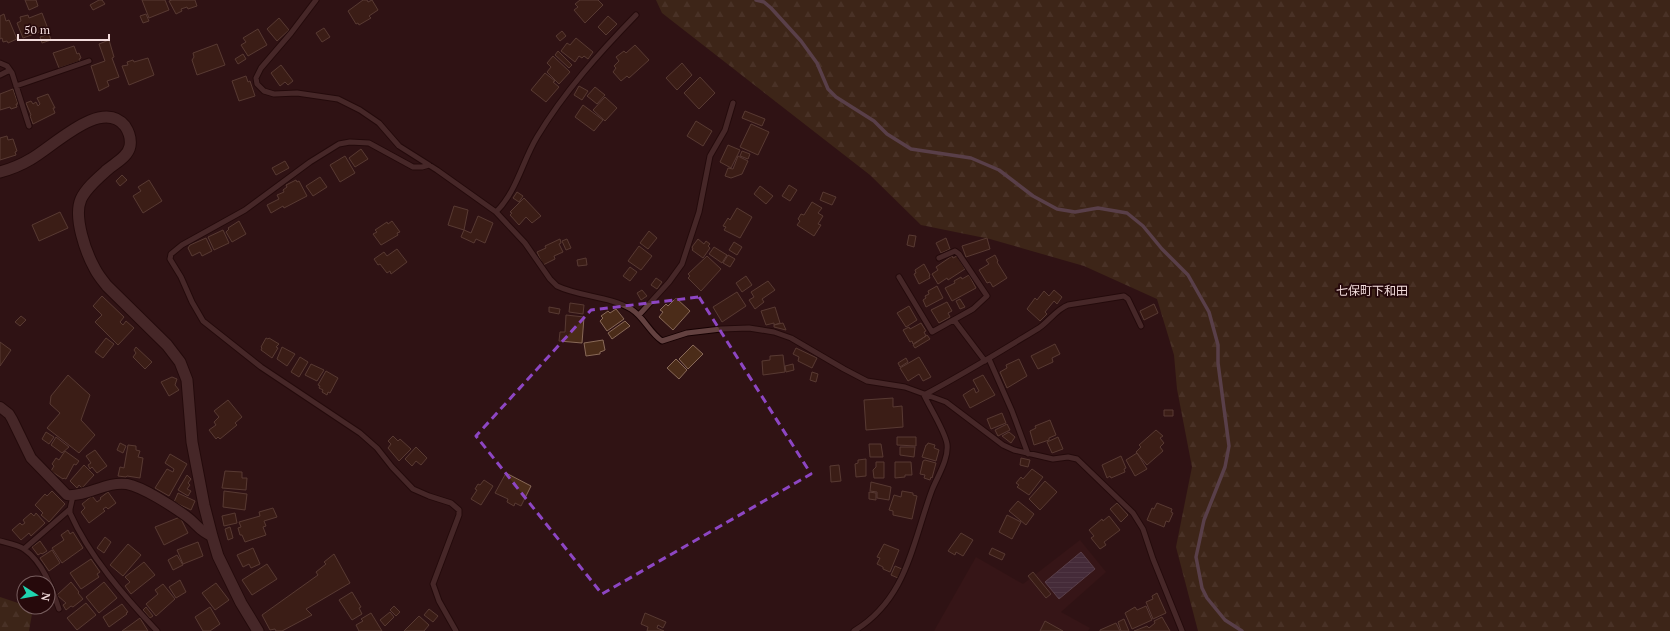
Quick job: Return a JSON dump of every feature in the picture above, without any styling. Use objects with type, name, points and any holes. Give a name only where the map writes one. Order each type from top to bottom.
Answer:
[{"type":"street","points":[[0,172],[17,167],[31,159],[92,119],[107,116],[117,118],[127,129],[130,138],[130,147],[127,154],[107,170],[83,194],[78,208],[79,225],[90,258],[101,278],[107,286],[167,345],[180,362],[187,380],[192,442],[212,536],[218,556],[241,603],[258,631]]},
{"type":"street","points":[[0,407],[5,410],[12,419],[31,458],[67,496],[73,496],[110,485],[129,485],[143,490],[180,512],[204,534],[212,536]]},
{"type":"lane","points":[[316,0],[291,33],[261,68],[256,78],[258,84],[264,91],[274,94],[297,93],[338,99],[360,110],[379,124],[400,146],[496,212],[515,231],[550,279],[557,286],[614,302],[632,310],[639,315],[648,327],[662,341],[687,334],[721,329],[749,328],[774,332],[791,338],[867,381],[905,387],[946,402],[1003,445],[1028,454],[1053,458],[1068,457],[1077,459],[1133,513],[1143,529],[1182,631]]},
{"type":"lane","points":[[496,212],[509,197],[530,148],[542,129],[586,70],[636,15]]},
{"type":"lane","points":[[16,86],[89,61]]},
{"type":"lane","points":[[0,63],[7,66],[10,70],[29,126]]},
{"type":"lane","points":[[0,75],[10,70]]},
{"type":"lane","points":[[639,315],[669,282],[682,264],[699,212],[710,156],[725,130],[733,103]]},
{"type":"lane","points":[[429,165],[422,167],[413,166],[369,143],[350,142],[339,144],[310,162],[245,210],[182,245],[171,254],[170,259],[181,277],[192,302],[203,321],[261,367],[360,433],[377,448],[392,467],[414,489],[428,496],[456,506],[459,510],[459,515],[433,584],[439,601],[456,631]]},
{"type":"lane","points":[[899,277],[932,332],[973,309],[987,296],[959,254],[955,251],[939,258]]},
{"type":"lane","points":[[924,395],[954,380],[1042,326],[1063,307],[1068,305],[1124,296],[1128,299],[1141,326]]},
{"type":"lane","points":[[954,320],[987,360],[1020,432],[1028,454]]},
{"type":"lane","points":[[854,631],[869,621],[879,611],[892,596],[900,582],[919,533],[931,492],[947,451],[944,433],[924,395]]},
{"type":"lane","points":[[73,496],[70,509],[84,540],[125,596],[156,631]]},
{"type":"lane","points":[[24,549],[70,509]]},
{"type":"lane","points":[[0,541],[24,549],[37,563],[51,586],[59,609]]},
{"type":"highlighted area","points":[[699,297],[811,474],[602,594],[476,436],[591,310]]},
{"type":"shaded area","points":[[1080,540],[1106,572],[1061,612],[1090,628],[1088,631],[934,631],[976,557],[1023,584]]},
{"type":"shaded area","points":[[1081,552],[1095,569],[1059,599],[1045,582]]},
{"type":"green space","points":[[656,0],[1670,0],[1670,631],[1198,631],[1176,547],[1192,467],[1177,389],[1174,355],[1157,299],[1084,266],[990,239],[921,225],[870,175],[662,13]]},
{"type":"green space","points":[[0,597],[16,602],[16,615],[32,615],[29,631],[0,631]]},
{"type":"building","points":[[25,0],[36,0],[38,6],[29,10]]},
{"type":"building","points":[[102,0],[105,4],[93,10],[90,5]]},
{"type":"building","points":[[142,0],[165,0],[169,10],[149,18]]},
{"type":"building","points":[[195,0],[197,6],[188,9],[187,7],[181,9],[182,11],[176,14],[169,1]]},
{"type":"building","points":[[363,0],[367,0],[368,2],[372,0],[378,10],[369,16],[371,18],[359,25],[358,23],[356,24],[348,11]]},
{"type":"building","points":[[580,0],[598,0],[603,5],[585,23],[574,10],[578,7],[575,4]]},
{"type":"building","points":[[42,13],[48,29],[23,38],[17,23],[21,21],[20,17],[28,15],[29,18]]},
{"type":"building","points":[[4,14],[6,21],[9,20],[17,39],[8,43],[7,41],[3,42],[2,38],[0,39],[0,16]]},
{"type":"building","points":[[146,14],[149,21],[143,23],[140,16]]},
{"type":"building","points":[[608,16],[617,24],[606,35],[598,27]]},
{"type":"building","points":[[279,18],[289,30],[277,41],[267,29]]},
{"type":"building","points":[[324,28],[330,37],[322,42],[316,33]]},
{"type":"building","points":[[258,29],[267,45],[248,56],[241,45],[246,42],[243,38]]},
{"type":"building","points":[[562,31],[566,36],[560,41],[556,36]]},
{"type":"building","points":[[49,34],[51,40],[42,43],[40,37]]},
{"type":"building","points":[[576,38],[593,52],[588,59],[584,56],[582,58],[579,56],[575,62],[561,51],[567,43],[570,45]]},
{"type":"building","points":[[109,40],[114,57],[112,58],[119,77],[107,81],[109,86],[99,91],[91,66],[105,61],[99,44]]},
{"type":"building","points":[[217,44],[225,65],[197,75],[192,60],[194,57],[193,53]]},
{"type":"building","points":[[635,45],[649,60],[629,78],[627,76],[621,81],[613,72],[616,68],[614,66],[619,61],[616,57],[624,51],[626,53]]},
{"type":"building","points":[[74,46],[77,54],[79,53],[81,58],[79,59],[80,61],[59,68],[53,53]]},
{"type":"building","points":[[558,51],[572,65],[569,68],[555,55]]},
{"type":"building","points":[[243,54],[246,59],[238,64],[235,59]]},
{"type":"building","points":[[553,56],[570,72],[559,84],[547,72],[551,67],[547,63]]},
{"type":"building","points":[[148,58],[154,75],[129,85],[122,66],[128,65],[127,62],[133,60],[134,62]]},
{"type":"building","points":[[682,63],[692,75],[677,90],[666,78]]},
{"type":"building","points":[[281,65],[293,81],[288,85],[285,82],[280,86],[271,73]]},
{"type":"building","points":[[545,73],[555,81],[553,82],[559,87],[546,102],[531,90]]},
{"type":"building","points":[[246,76],[248,82],[250,81],[255,96],[239,101],[232,81]]},
{"type":"building","points":[[700,77],[715,93],[699,109],[684,93]]},
{"type":"building","points":[[579,86],[588,91],[582,100],[574,95]]},
{"type":"building","points":[[595,87],[605,95],[597,104],[587,96]]},
{"type":"building","points":[[13,89],[18,104],[16,104],[17,107],[11,109],[10,107],[0,110],[0,94]]},
{"type":"building","points":[[48,94],[55,108],[53,108],[55,113],[33,124],[26,103],[31,101],[33,104],[36,102],[38,106],[40,104],[37,98]]},
{"type":"building","points":[[605,97],[617,108],[605,121],[593,110]]},
{"type":"building","points":[[583,105],[603,120],[594,131],[575,117]]},
{"type":"building","points":[[745,111],[765,119],[762,126],[742,118]]},
{"type":"building","points":[[696,121],[712,131],[703,146],[687,136]]},
{"type":"building","points":[[751,124],[769,132],[758,155],[740,147]]},
{"type":"building","points":[[7,136],[8,140],[13,139],[17,151],[15,152],[16,155],[0,160],[0,138]]},
{"type":"building","points":[[728,145],[740,150],[731,168],[720,162]]},
{"type":"building","points":[[361,149],[368,159],[355,167],[349,158]]},
{"type":"building","points":[[742,151],[750,154],[748,159],[740,156]]},
{"type":"building","points":[[345,156],[355,173],[340,182],[330,165]]},
{"type":"building","points":[[738,156],[748,161],[742,174],[731,178],[725,176],[728,168],[733,169]]},
{"type":"building","points":[[285,161],[289,168],[276,175],[272,168]]},
{"type":"building","points":[[122,175],[127,180],[120,186],[116,181]]},
{"type":"building","points":[[320,177],[327,187],[313,196],[306,186]]},
{"type":"building","points":[[149,180],[162,201],[143,213],[133,196],[141,191],[138,187]]},
{"type":"building","points":[[296,180],[297,182],[299,181],[307,196],[284,208],[283,206],[271,213],[267,205],[279,199],[277,195],[284,192],[283,190],[287,187],[286,185]]},
{"type":"building","points":[[789,185],[797,190],[790,201],[782,196]]},
{"type":"building","points":[[760,186],[773,196],[766,204],[754,194]]},
{"type":"building","points":[[517,192],[523,196],[519,202],[513,198]]},
{"type":"building","points":[[823,192],[836,197],[832,205],[820,200]]},
{"type":"building","points":[[524,198],[541,216],[532,223],[526,217],[519,225],[510,215],[512,213],[510,212]]},
{"type":"building","points":[[812,202],[822,208],[818,213],[823,216],[818,224],[821,225],[814,236],[797,225],[800,221],[798,219],[801,214],[804,215]]},
{"type":"building","points":[[454,206],[468,210],[464,230],[448,225]]},
{"type":"building","points":[[737,208],[752,217],[740,238],[724,230],[726,227],[723,226],[728,218],[730,220]]},
{"type":"building","points":[[60,212],[68,228],[39,241],[32,225]]},
{"type":"building","points":[[478,216],[493,223],[485,243],[476,239],[474,243],[461,237],[464,230],[471,233]]},
{"type":"building","points":[[239,221],[246,234],[232,242],[226,232],[229,229],[228,228]]},
{"type":"building","points":[[392,221],[400,232],[397,233],[398,235],[381,245],[373,234],[377,232],[375,230],[387,222],[388,224]]},
{"type":"building","points":[[223,230],[229,243],[214,250],[208,237]]},
{"type":"building","points":[[649,231],[657,238],[648,249],[640,243]]},
{"type":"building","points":[[909,235],[916,236],[914,247],[907,245]]},
{"type":"building","points":[[206,238],[212,251],[202,256],[200,252],[192,256],[188,248],[190,245]]},
{"type":"building","points":[[946,238],[950,249],[941,253],[936,243]]},
{"type":"building","points":[[987,238],[990,249],[966,257],[962,246]]},
{"type":"building","points":[[560,239],[561,243],[559,244],[563,252],[554,256],[555,259],[543,265],[537,252],[546,248],[545,246]]},
{"type":"building","points":[[567,239],[571,248],[566,250],[562,241]]},
{"type":"building","points":[[698,239],[704,244],[706,241],[710,244],[708,246],[710,248],[703,258],[692,250],[692,247]]},
{"type":"building","points":[[734,242],[742,247],[737,255],[729,250]]},
{"type":"building","points":[[639,246],[652,256],[641,270],[628,261]]},
{"type":"building","points":[[714,247],[727,255],[722,263],[709,254]]},
{"type":"building","points":[[397,249],[407,262],[391,274],[390,271],[387,273],[374,259],[384,252],[387,256]]},
{"type":"building","points":[[728,255],[735,259],[730,267],[723,263]]},
{"type":"building","points":[[995,255],[998,261],[997,262],[1007,278],[993,287],[990,282],[987,283],[979,270],[989,264],[986,260]]},
{"type":"building","points":[[707,256],[721,269],[701,291],[688,278],[690,276],[688,274]]},
{"type":"building","points":[[952,256],[953,258],[957,256],[965,269],[948,280],[947,278],[938,284],[932,274],[938,270],[936,267]]},
{"type":"building","points":[[586,258],[587,265],[578,266],[577,260]]},
{"type":"building","points":[[924,264],[930,278],[919,284],[914,274],[916,273],[915,270]]},
{"type":"building","points":[[630,267],[637,272],[630,281],[623,276]]},
{"type":"building","points":[[969,275],[976,288],[952,301],[945,288],[955,283],[954,281],[961,277],[962,279]]},
{"type":"building","points":[[746,276],[752,285],[742,292],[736,283]]},
{"type":"building","points":[[656,278],[662,282],[657,289],[651,285]]},
{"type":"building","points":[[768,281],[775,290],[762,299],[764,302],[755,309],[749,300],[754,297],[751,292]]},
{"type":"building","points":[[937,286],[943,298],[926,307],[923,300],[926,298],[925,296],[929,294],[928,291]]},
{"type":"building","points":[[642,290],[647,296],[641,300],[637,293]]},
{"type":"building","points":[[1054,290],[1062,297],[1057,304],[1054,301],[1045,312],[1047,314],[1040,321],[1027,309],[1035,298],[1037,300],[1044,291],[1049,296]]},
{"type":"building","points":[[737,292],[746,306],[722,322],[713,307]]},
{"type":"building","points":[[102,296],[124,317],[120,322],[123,325],[126,321],[134,328],[118,345],[95,322],[102,315],[93,306]]},
{"type":"building","points":[[676,298],[690,311],[673,330],[659,317],[663,312],[660,310],[666,304],[668,306]]},
{"type":"building","points":[[960,299],[965,307],[960,309],[956,301]]},
{"type":"building","points":[[947,302],[952,311],[948,313],[950,317],[939,323],[931,310]]},
{"type":"building","points":[[570,303],[584,305],[583,314],[569,312]]},
{"type":"building","points":[[1154,304],[1158,313],[1144,320],[1140,311]]},
{"type":"building","points":[[909,306],[917,320],[906,327],[897,313]]},
{"type":"building","points":[[549,307],[560,309],[559,314],[549,312]]},
{"type":"building","points":[[775,307],[780,323],[766,325],[761,311]]},
{"type":"building","points":[[616,309],[624,319],[607,331],[600,321],[603,318],[601,316],[608,311],[610,313]]},
{"type":"building","points":[[566,315],[584,317],[582,343],[559,341],[560,332],[565,332]]},
{"type":"building","points":[[21,316],[26,320],[20,326],[15,322]]},
{"type":"building","points":[[625,321],[630,326],[612,339],[608,333]]},
{"type":"building","points":[[783,323],[786,330],[774,327],[774,325]]},
{"type":"building","points":[[921,323],[926,331],[924,332],[926,336],[913,344],[912,341],[910,342],[903,330],[909,327],[910,329]]},
{"type":"building","points":[[927,335],[930,339],[915,348],[913,345]]},
{"type":"building","points":[[106,338],[114,344],[103,358],[95,352]]},
{"type":"building","points":[[266,338],[269,338],[279,344],[276,347],[278,348],[272,358],[261,350]]},
{"type":"building","points":[[603,340],[605,350],[600,352],[600,354],[586,356],[584,343]]},
{"type":"building","points":[[0,342],[11,350],[0,366]]},
{"type":"building","points":[[1055,344],[1060,354],[1052,358],[1053,362],[1038,369],[1031,356]]},
{"type":"building","points":[[693,345],[703,354],[688,369],[679,359]]},
{"type":"building","points":[[136,347],[152,362],[145,369],[133,357],[136,353],[134,350]]},
{"type":"building","points":[[282,347],[295,354],[287,366],[277,359]]},
{"type":"building","points":[[796,348],[817,358],[812,368],[798,361],[799,357],[793,354]]},
{"type":"building","points":[[783,355],[785,372],[763,375],[762,361],[770,360],[770,356]]},
{"type":"building","points":[[300,357],[308,362],[299,377],[291,372]]},
{"type":"building","points":[[919,357],[931,377],[923,381],[919,374],[908,381],[900,368]]},
{"type":"building","points":[[906,358],[908,362],[900,367],[898,363]]},
{"type":"building","points":[[676,359],[687,370],[679,379],[667,368]]},
{"type":"building","points":[[1019,359],[1027,376],[1007,388],[1000,372],[1007,368],[1006,365]]},
{"type":"building","points":[[311,364],[324,370],[317,381],[305,375]]},
{"type":"building","points":[[793,364],[794,370],[786,372],[785,366]]},
{"type":"building","points":[[326,371],[338,378],[330,393],[328,392],[327,395],[322,392],[323,390],[319,388],[320,386],[318,385]]},
{"type":"building","points":[[812,372],[818,374],[816,382],[810,380]]},
{"type":"building","points":[[68,375],[90,395],[81,420],[95,435],[79,453],[47,428],[60,413],[50,404],[51,396]]},
{"type":"building","points":[[983,375],[995,395],[970,408],[963,395],[974,388],[976,393],[979,391],[973,380]]},
{"type":"building","points":[[172,377],[177,379],[175,385],[179,390],[169,396],[161,382]]},
{"type":"building","points":[[893,398],[893,407],[902,406],[903,427],[866,430],[864,400]]},
{"type":"building","points":[[228,400],[242,417],[235,423],[237,425],[220,439],[218,437],[216,439],[209,430],[216,425],[214,422],[219,417],[214,411]]},
{"type":"building","points":[[1164,410],[1173,410],[1173,416],[1164,416]]},
{"type":"building","points":[[1002,413],[1006,423],[991,429],[987,419]]},
{"type":"building","points":[[1050,420],[1056,435],[1049,438],[1049,440],[1034,445],[1030,431],[1036,428],[1035,426]]},
{"type":"building","points":[[1007,424],[1010,430],[998,436],[995,430]]},
{"type":"building","points":[[1156,430],[1163,436],[1160,438],[1164,443],[1160,447],[1163,451],[1147,465],[1136,452],[1141,447],[1139,445]]},
{"type":"building","points":[[46,432],[54,437],[49,444],[42,439]]},
{"type":"building","points":[[1009,432],[1015,437],[1011,443],[1002,436]]},
{"type":"building","points":[[393,436],[398,441],[400,439],[411,449],[399,461],[388,448],[391,444],[388,441]]},
{"type":"building","points":[[56,437],[69,447],[62,453],[51,445]]},
{"type":"building","points":[[897,437],[916,437],[916,446],[897,445]]},
{"type":"building","points":[[1058,437],[1063,449],[1052,453],[1047,442]]},
{"type":"building","points":[[120,443],[126,446],[123,453],[117,450]]},
{"type":"building","points":[[928,443],[935,445],[934,448],[939,450],[936,461],[922,457]]},
{"type":"building","points":[[869,444],[881,444],[883,457],[870,457]]},
{"type":"building","points":[[128,445],[136,446],[136,450],[140,451],[138,457],[143,458],[140,478],[118,476],[120,467],[124,468]]},
{"type":"building","points":[[416,447],[427,458],[421,465],[416,461],[412,466],[405,459]]},
{"type":"building","points":[[900,447],[915,447],[914,457],[900,455]]},
{"type":"building","points":[[95,450],[107,466],[97,473],[92,467],[90,469],[88,465],[91,463],[86,456]]},
{"type":"building","points":[[65,451],[79,461],[76,465],[74,464],[66,479],[63,479],[51,471],[54,466],[52,464],[56,458],[59,460]]},
{"type":"building","points":[[1137,453],[1147,469],[1135,476],[1126,460]]},
{"type":"building","points":[[170,454],[187,464],[169,496],[155,488],[167,469],[173,472],[174,469],[165,463]]},
{"type":"building","points":[[1121,456],[1126,468],[1124,469],[1125,472],[1111,478],[1110,476],[1107,478],[1102,465]]},
{"type":"building","points":[[1021,458],[1030,460],[1028,467],[1020,465]]},
{"type":"building","points":[[866,459],[866,476],[856,477],[855,464],[858,463],[858,460]]},
{"type":"building","points":[[925,460],[936,463],[932,478],[931,477],[930,480],[924,478],[925,475],[920,474],[923,461]]},
{"type":"building","points":[[876,462],[884,462],[884,478],[874,478],[873,470],[876,467]]},
{"type":"building","points":[[895,462],[911,462],[912,475],[905,475],[905,477],[895,478]]},
{"type":"building","points":[[84,465],[94,475],[82,488],[79,485],[77,488],[70,481]]},
{"type":"building","points":[[839,465],[841,481],[831,482],[830,466]]},
{"type":"building","points":[[1032,469],[1043,477],[1029,495],[1017,487],[1019,485],[1016,483],[1021,477],[1023,479]]},
{"type":"building","points":[[225,471],[242,472],[242,478],[247,478],[246,490],[222,488]]},
{"type":"building","points":[[506,473],[531,486],[521,506],[515,503],[514,506],[507,502],[508,499],[495,493]]},
{"type":"building","points":[[187,475],[191,479],[188,483],[190,485],[187,489],[191,491],[188,496],[178,490]]},
{"type":"building","points":[[484,480],[493,486],[481,505],[471,499],[477,490],[475,489],[478,484],[480,485]]},
{"type":"building","points":[[1045,481],[1057,492],[1040,510],[1029,499]]},
{"type":"building","points":[[871,482],[891,487],[889,500],[877,498],[877,492],[870,491]]},
{"type":"building","points":[[52,491],[65,504],[49,522],[41,515],[43,513],[35,505],[45,494],[47,496]]},
{"type":"building","points":[[224,491],[247,494],[245,510],[223,507]]},
{"type":"building","points":[[902,491],[913,493],[913,495],[917,496],[912,519],[893,515],[893,511],[889,510],[894,495],[901,497]]},
{"type":"building","points":[[108,492],[116,503],[108,509],[106,507],[103,509],[105,511],[89,523],[81,512],[85,508],[82,504],[92,496],[97,502]]},
{"type":"building","points":[[869,492],[876,493],[876,500],[869,499]]},
{"type":"building","points":[[178,493],[195,501],[191,510],[174,502]]},
{"type":"building","points":[[1018,501],[1034,514],[1026,525],[1009,511]]},
{"type":"building","points":[[1117,503],[1128,515],[1121,522],[1110,509]]},
{"type":"building","points":[[1157,503],[1172,509],[1171,512],[1173,513],[1169,522],[1166,521],[1164,527],[1147,520],[1152,508],[1154,509]]},
{"type":"building","points":[[273,508],[277,517],[264,521],[266,526],[263,527],[266,535],[245,542],[242,535],[240,535],[238,528],[241,527],[239,522],[260,516],[259,512]]},
{"type":"building","points":[[31,513],[34,516],[36,513],[45,523],[31,536],[29,533],[21,540],[12,530],[20,523],[22,525],[25,523],[23,520]]},
{"type":"building","points":[[235,513],[237,523],[224,526],[222,516]]},
{"type":"building","points":[[1007,515],[1021,522],[1012,539],[999,532]]},
{"type":"building","points":[[1109,516],[1120,530],[1104,542],[1106,545],[1100,549],[1091,538],[1094,536],[1089,530],[1102,519],[1103,521]]},
{"type":"building","points":[[180,517],[188,533],[164,545],[155,527]]},
{"type":"building","points":[[230,527],[233,538],[228,540],[225,529]]},
{"type":"building","points":[[68,530],[70,534],[73,532],[83,548],[62,563],[52,548],[64,540],[61,535]]},
{"type":"building","points":[[961,533],[973,540],[963,556],[956,552],[955,555],[948,551]]},
{"type":"building","points":[[105,537],[111,542],[104,553],[97,548]]},
{"type":"building","points":[[40,541],[47,551],[38,555],[32,547]]},
{"type":"building","points":[[198,542],[203,556],[183,564],[177,550]]},
{"type":"building","points":[[128,544],[141,555],[123,576],[110,565]]},
{"type":"building","points":[[884,544],[899,550],[890,572],[877,564],[880,558],[877,557]]},
{"type":"building","points":[[253,548],[260,564],[251,568],[249,564],[243,567],[237,555]]},
{"type":"building","points":[[992,548],[1005,554],[1002,560],[989,554]]},
{"type":"building","points":[[52,550],[60,563],[49,571],[40,558]]},
{"type":"building","points":[[334,554],[350,583],[306,609],[312,615],[282,631],[276,631],[275,629],[270,630],[262,615],[318,575],[316,572],[326,564],[324,562]]},
{"type":"building","points":[[177,555],[183,565],[173,570],[168,560]]},
{"type":"building","points":[[91,559],[100,572],[97,574],[99,577],[81,589],[70,573]]},
{"type":"building","points":[[144,562],[155,575],[131,594],[125,586],[130,582],[125,577]]},
{"type":"building","points":[[267,564],[277,579],[252,595],[242,580]]},
{"type":"building","points":[[895,566],[902,569],[898,578],[891,575]]},
{"type":"building","points":[[1033,572],[1051,594],[1046,598],[1028,576]]},
{"type":"building","points":[[180,580],[186,592],[176,598],[169,587]]},
{"type":"building","points":[[71,582],[83,599],[73,607],[71,606],[66,610],[63,605],[66,603],[57,595]]},
{"type":"building","points":[[104,582],[117,598],[99,613],[86,597]]},
{"type":"building","points":[[216,583],[229,600],[215,610],[202,593]]},
{"type":"building","points":[[163,584],[175,599],[156,616],[146,604],[158,594],[155,590]]},
{"type":"building","points":[[352,592],[361,607],[359,608],[362,614],[352,620],[339,600]]},
{"type":"building","points":[[1157,593],[1166,613],[1153,619],[1146,602],[1153,599],[1152,596]]},
{"type":"building","points":[[86,603],[96,615],[77,630],[67,618]]},
{"type":"building","points":[[122,604],[128,612],[126,613],[127,614],[109,627],[103,617]]},
{"type":"building","points":[[394,606],[400,612],[396,616],[390,610]]},
{"type":"building","points":[[1146,606],[1152,620],[1132,629],[1125,613],[1135,607],[1137,610]]},
{"type":"building","points":[[146,607],[153,616],[150,618],[143,610]]},
{"type":"building","points":[[210,607],[220,624],[210,631],[203,631],[195,617]]},
{"type":"building","points":[[429,609],[438,616],[433,622],[424,615]]},
{"type":"building","points":[[390,612],[394,617],[385,626],[380,620]]},
{"type":"building","points":[[371,613],[382,631],[359,631],[356,625],[363,621],[361,619]]},
{"type":"building","points":[[645,613],[666,622],[663,628],[658,625],[657,628],[664,631],[647,631],[648,627],[641,624]]},
{"type":"building","points":[[419,616],[429,625],[424,631],[404,631]]},
{"type":"building","points":[[1162,617],[1170,631],[1134,631],[1147,626],[1149,628],[1155,623],[1154,621]]},
{"type":"building","points":[[140,618],[148,631],[122,631],[129,626]]},
{"type":"building","points":[[1124,619],[1129,631],[1121,631],[1118,622]]},
{"type":"building","points":[[1045,621],[1063,631],[1040,631]]},
{"type":"building","points":[[1116,623],[1120,631],[1100,631],[1100,630]]},
{"type":"waterway","points":[[756,0],[764,2],[771,8],[801,41],[817,63],[828,89],[836,97],[874,121],[887,134],[911,149],[971,158],[999,170],[1033,196],[1057,209],[1075,212],[1098,208],[1127,213],[1143,226],[1162,249],[1188,275],[1209,312],[1218,345],[1218,363],[1229,446],[1225,467],[1204,520],[1196,557],[1202,588],[1207,598],[1225,620],[1242,631]]},
{"type":"district","name":"七保町下和田","points":[[1372,291]]}]
